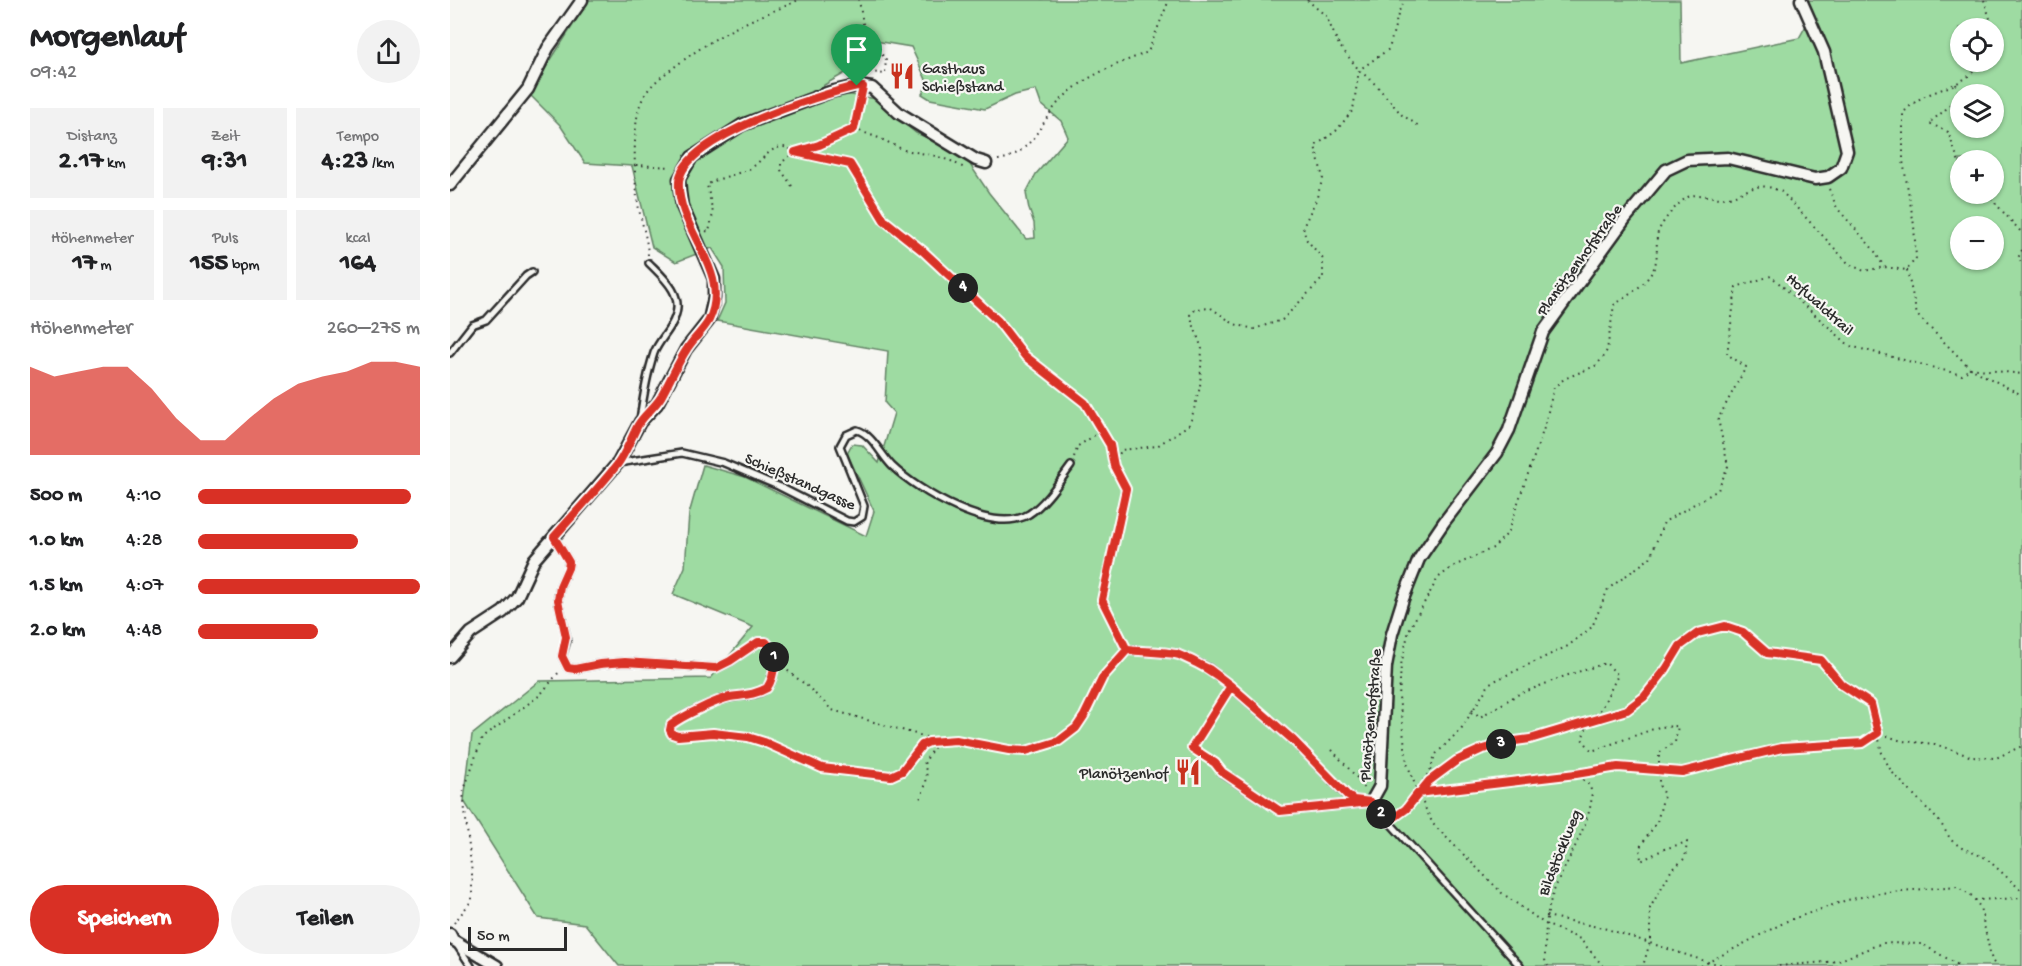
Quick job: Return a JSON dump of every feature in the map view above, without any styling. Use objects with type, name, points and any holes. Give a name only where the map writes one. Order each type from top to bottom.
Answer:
[{"type":"street","points":[[450,185],[528,88],[548,48],[582,0]]},
{"type":"street","points":[[1801,0],[1824,52],[1847,151],[1841,168],[1828,177]]},
{"type":"street","points":[[450,657],[471,633],[503,612],[517,597],[534,560],[618,463],[640,422],[657,404],[686,349],[709,320],[714,298],[714,279],[682,206],[680,192],[679,179],[692,157],[742,125],[830,92],[857,86],[872,88],[899,113],[976,160],[986,163]]},
{"type":"street","name":"Planötzenhofstraße","points":[[1371,802],[1380,786],[1388,655],[1403,599],[1419,559],[1497,453],[1509,430],[1543,332],[1625,219],[1666,170],[1687,160],[1728,158],[1815,179],[1828,177]]},
{"type":"street","points":[[451,935],[497,966]]},
{"type":"lane","points":[[640,422],[642,402],[655,351],[676,316],[678,302],[669,282],[649,263]]},
{"type":"lane","points":[[450,353],[472,325],[486,320],[532,272]]},
{"type":"lane","name":"Schießstandgasse","points":[[618,463],[682,453],[724,463],[778,486],[847,521],[854,522],[862,517],[864,503],[840,446],[846,435],[857,430],[864,432],[885,459],[916,485],[950,504],[980,516],[996,519],[1013,520],[1029,513],[1041,504],[1071,466]]},
{"type":"lane","points":[[554,537],[569,562],[560,586],[558,600],[567,640],[562,656],[568,668],[625,662],[716,668],[762,641],[770,646],[774,659],[771,682],[767,688],[753,694],[727,698],[672,723],[670,727],[672,734],[678,736]]},
{"type":"lane","points":[[1127,650],[1177,654],[1209,669],[1231,686],[1293,740],[1348,796],[1354,800],[1371,802],[1520,966]]},
{"type":"lane","points":[[1222,772],[1280,811],[1371,802]]},
{"type":"lane","points":[[451,935],[471,966]]},
{"type":"path","points":[[649,263],[637,197],[636,165],[639,107],[646,93],[656,81],[715,38],[798,0]]},
{"type":"path","points":[[856,75],[865,72],[885,74],[886,57],[867,48],[859,0]]},
{"type":"path","points":[[986,163],[1005,159],[1024,149],[1036,136],[1062,98],[1100,72],[1148,52],[1169,0]]},
{"type":"path","points":[[1307,0],[1326,16],[1339,45],[1359,70],[1376,85],[1402,115],[1419,126]]},
{"type":"path","points":[[1114,466],[1121,450],[1157,446],[1190,424],[1200,387],[1202,349],[1190,315],[1196,309],[1211,308],[1234,324],[1254,329],[1282,320],[1323,278],[1323,259],[1306,239],[1303,227],[1316,200],[1323,178],[1314,146],[1336,131],[1353,110],[1359,70],[1389,49],[1399,11],[1405,0]]},
{"type":"path","points":[[1983,0],[1989,18]]},
{"type":"path","points":[[1956,84],[1974,72]]},
{"type":"path","points":[[1950,86],[1920,99],[1903,113],[1902,161],[1914,225],[1916,258],[1907,270],[1917,315],[1970,368],[2022,395]]},
{"type":"path","points":[[854,129],[863,87]]},
{"type":"path","points":[[1950,104],[1929,123],[1948,132],[1950,138]]},
{"type":"path","points":[[792,186],[781,170],[781,163],[795,152],[819,145],[854,129],[904,150],[951,161],[967,170]]},
{"type":"path","points":[[678,736],[713,733],[748,737],[772,745],[822,768],[891,776],[902,771],[922,745],[929,742],[956,740],[1026,751],[1059,741],[1076,728],[1103,677],[1127,650],[1102,600],[1126,489],[1114,466],[1110,445],[1103,430],[1085,403],[1025,356],[998,321],[923,251],[884,220],[850,164],[795,152],[789,148],[781,147],[770,152],[751,168],[707,185],[712,213],[709,232],[702,229],[696,235]]},
{"type":"path","points":[[636,165],[664,168],[671,166],[674,182],[680,192]]},
{"type":"path","points":[[1828,177],[1830,194],[1837,208],[1874,250],[1884,267]]},
{"type":"path","points":[[1603,966],[1581,939],[1545,924],[1503,893],[1433,824],[1407,763],[1399,698],[1401,665],[1409,630],[1438,578],[1452,567],[1493,548],[1507,534],[1544,428],[1554,387],[1564,379],[1595,366],[1603,358],[1607,350],[1614,305],[1644,283],[1652,272],[1657,260],[1657,232],[1677,203],[1691,195],[1726,198],[1756,186],[1769,186],[1782,192],[1849,264],[1864,271],[1884,267],[1907,270]]},
{"type":"path","points":[[1996,204],[2022,233]]},
{"type":"path","points":[[2022,250],[2018,258],[2022,264]]},
{"type":"path","name":"Hofwaldtrail","points":[[1418,793],[1419,786],[1430,771],[1435,755],[1461,729],[1490,683],[1568,646],[1592,627],[1608,589],[1650,558],[1664,522],[1718,490],[1728,466],[1718,419],[1746,367],[1727,354],[1736,287],[1772,276],[1850,346],[1962,375],[1970,368],[2022,374]]},
{"type":"path","points":[[1071,466],[1078,446],[1103,430]]},
{"type":"path","points":[[1388,822],[1406,809],[1429,781],[1456,761],[1480,750],[1530,739],[1627,710],[1644,697],[1666,669],[1680,646],[1698,633],[1725,626],[1743,632],[1767,653],[1821,660],[1841,684],[1871,704],[1882,753],[1891,771],[1940,822],[1951,840],[1962,848],[1986,858],[2022,891]]},
{"type":"path","points":[[774,659],[832,710],[940,741]]},
{"type":"path","points":[[1472,710],[1480,717],[1517,695],[1606,663],[1618,675],[1601,709],[1589,721],[1582,739],[1592,751],[1659,727],[1678,726],[1675,742],[1659,753],[1659,785],[1664,795],[1657,822],[1640,847],[1641,861],[1664,849],[1687,842],[1685,858],[1671,871],[1650,908],[1650,942],[1643,966]]},
{"type":"path","points":[[451,935],[472,900],[472,874],[463,793],[482,738],[540,695],[565,665]]},
{"type":"path","points":[[1222,772],[1215,763],[1192,748],[1231,686]]},
{"type":"path","points":[[1418,793],[1618,767],[1682,772],[1782,748],[1863,743],[1878,733]]},
{"type":"path","points":[[1878,733],[1902,741],[1935,744],[1972,757],[1996,758],[2022,746]]},
{"type":"path","points":[[920,799],[928,776],[924,764],[940,741]]},
{"type":"path","points":[[1332,750],[1359,780],[1371,802]]},
{"type":"path","name":"Bildstöcklweg","points":[[1548,966],[1545,960],[1546,916],[1553,893],[1583,829],[1592,795],[1589,784],[1576,774]]},
{"type":"path","points":[[1701,966],[1787,921],[1847,900],[1880,893],[1957,885],[1972,896],[1980,907],[1992,961],[1996,966]]},
{"type":"path","points":[[1975,900],[2022,898]]},
{"type":"path","points":[[1546,916],[1607,929],[1708,962],[1730,966]]},
{"type":"path","points":[[1779,966],[1838,961],[1882,943],[1922,944],[1960,966]]},
{"type":"green space","points":[[589,0],[1680,0],[1681,63],[1799,38],[1813,13],[1808,0],[2022,0],[2022,966],[619,966],[585,924],[538,918],[464,801],[472,735],[539,681],[711,678],[753,627],[673,594],[685,567],[689,514],[703,465],[745,477],[866,536],[874,511],[847,453],[852,444],[862,445],[879,463],[894,413],[885,403],[888,351],[717,321],[725,303],[724,267],[712,248],[676,262],[652,247],[632,166],[585,163],[560,125],[529,94]],"holes":[[[875,41],[911,47],[928,84],[922,94],[930,99],[985,109],[1015,95],[1036,90],[1041,104],[1061,121],[1068,137],[1036,174],[1026,193],[1034,223],[1035,238],[1026,239],[989,193],[969,163],[940,143],[916,133],[877,99],[845,94],[821,101],[824,85],[847,72],[866,68],[866,59],[857,54]]]},
{"type":"place","name":"Gasthaus Schießstand","points":[[902,76]]},
{"type":"place","name":"Planötzenhof","points":[[1188,772]]},
{"type":"route","points":[[857,86],[830,92],[742,125],[692,157],[679,179],[680,192],[682,206],[714,279],[714,298],[709,320],[686,349],[657,404],[640,422],[618,463],[554,537],[569,562],[560,586],[558,600],[566,633],[562,656],[568,668],[575,669],[610,662],[680,664],[716,668],[758,642],[766,642],[770,646],[774,659],[771,682],[767,688],[761,692],[727,698],[675,721],[670,727],[672,734],[678,736],[713,733],[748,737],[822,768],[891,776],[902,771],[922,745],[929,742],[956,740],[1026,751],[1050,745],[1076,728],[1103,677],[1127,650],[1177,654],[1209,669],[1231,686],[1293,740],[1348,796],[1354,800],[1371,802],[1388,822],[1406,809],[1418,793],[1618,767],[1682,772],[1782,748],[1863,743],[1878,733],[1871,704],[1841,684],[1821,660],[1767,653],[1743,632],[1725,626],[1698,633],[1680,646],[1666,669],[1644,697],[1627,710],[1530,739],[1480,750],[1456,761],[1429,781],[1418,793],[1406,809],[1388,822],[1371,802],[1280,811],[1222,772],[1215,763],[1192,748],[1231,686],[1209,669],[1177,654],[1136,651],[1127,650],[1102,600],[1126,489],[1114,466],[1110,445],[1103,430],[1085,403],[1025,356],[998,321],[923,251],[884,220],[850,164],[795,152],[819,145],[854,129],[863,92],[863,87],[857,86]]}]
